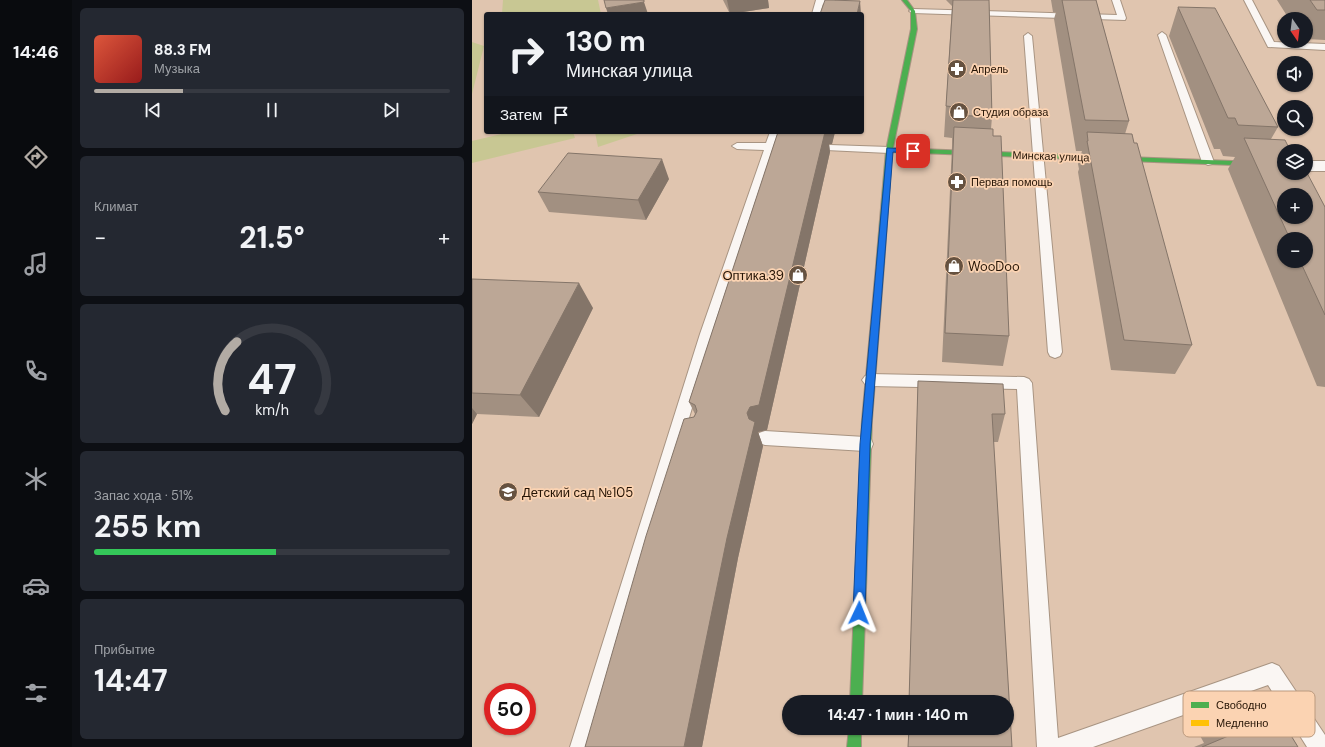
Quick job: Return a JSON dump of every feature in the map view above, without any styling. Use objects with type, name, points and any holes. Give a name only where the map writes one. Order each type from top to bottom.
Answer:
[{"type":"main road","points":[[856,695],[865,444],[889,150],[914,29],[913,11],[904,0]]},
{"type":"main road","name":"Минская улица","points":[[889,150],[1277,165]]},
{"type":"main road","points":[[854,747],[855,735]]},
{"type":"street","points":[[1313,166],[1325,166]]},
{"type":"lane","points":[[816,12],[819,2],[831,0]]},
{"type":"lane","points":[[913,11],[1122,18],[1116,0]]},
{"type":"lane","points":[[1248,0],[1271,45],[1325,47]]},
{"type":"lane","points":[[935,3],[944,13]]},
{"type":"lane","points":[[1162,35],[1208,162]]},
{"type":"lane","points":[[1028,36],[1037,155],[1056,352]]},
{"type":"lane","points":[[581,747],[676,434],[774,134]]},
{"type":"lane","points":[[737,146],[786,148]]},
{"type":"lane","points":[[830,148],[889,150]]},
{"type":"lane","points":[[870,380],[1024,383],[1048,747]]},
{"type":"lane","points":[[676,434],[699,435]]},
{"type":"lane","points":[[765,438],[865,444]]},
{"type":"lane","points":[[1221,691],[1272,673],[1284,691]]},
{"type":"lane","points":[[1062,747],[1183,704]]},
{"type":"lane","points":[[1314,737],[1320,747]]},
{"type":"shaded area","points":[[503,0],[598,0],[601,12],[502,12]]},
{"type":"shaded area","points":[[472,42],[484,46],[472,94]]},
{"type":"shaded area","points":[[502,134],[574,134],[575,138],[472,163],[472,141]]},
{"type":"shaded area","points":[[595,134],[637,134],[598,147]]},
{"type":"building","points":[[604,0],[644,0],[644,2],[606,8]]},
{"type":"building","points":[[825,0],[860,1],[857,12],[821,12]]},
{"type":"building","points":[[953,0],[989,0],[992,117],[954,115],[955,107],[946,106]]},
{"type":"building","points":[[1062,0],[1096,0],[1129,121],[1085,120]]},
{"type":"building","points":[[1310,0],[1325,0],[1325,10],[1317,10]]},
{"type":"building","points":[[1178,7],[1215,8],[1277,127],[1238,125],[1235,118],[1228,118]]},
{"type":"building","points":[[954,127],[993,129],[993,136],[1001,136],[1009,336],[945,333]]},
{"type":"building","points":[[1087,132],[1132,134],[1134,143],[1137,143],[1192,345],[1124,340],[1087,141]]},
{"type":"building","points":[[777,134],[825,134],[759,405],[750,407],[747,413],[749,419],[755,422],[727,538],[684,747],[585,747],[646,536],[684,419],[694,417],[697,411],[695,405],[689,402]]},
{"type":"building","points":[[1244,138],[1285,140],[1287,144],[1277,144],[1277,180],[1311,180],[1325,207],[1325,315],[1303,268],[1313,268],[1313,232],[1287,232],[1283,224],[1313,224],[1313,188],[1277,188],[1277,210]]},
{"type":"building","points":[[568,153],[662,159],[638,200],[538,192]]},
{"type":"building","points":[[472,279],[579,283],[520,395],[472,393]]},
{"type":"building","points":[[918,381],[1003,384],[1005,414],[992,414],[1009,695],[909,695]]},
{"type":"building","points":[[909,735],[1011,735],[1012,747],[908,747]]},
{"type":"building","points":[[1226,737],[1292,737],[1298,747],[1202,747]]},
{"type":"traffic: fast","points":[[880,266],[889,150],[914,29],[913,11],[904,0]]},
{"type":"traffic: fast","points":[[889,150],[1277,165]]},
{"type":"traffic: fast","points":[[856,695],[867,420]]},
{"type":"traffic: fast","points":[[854,747],[855,735]]},
{"type":"traffic: slow","points":[[867,420],[880,266]]},
{"type":"place","name":"Апрель","points":[[957,69]]},
{"type":"place","name":"Студия образа","points":[[959,112]]},
{"type":"place","name":"Первая помощь","points":[[957,182]]},
{"type":"place","name":"WooDoo","points":[[954,266]]},
{"type":"place","name":"Оптика.39","points":[[798,275]]},
{"type":"place","name":"Детский сад №105","points":[[508,492]]},
{"type":"route","points":[[859,613],[865,444],[889,150],[913,151]]}]
